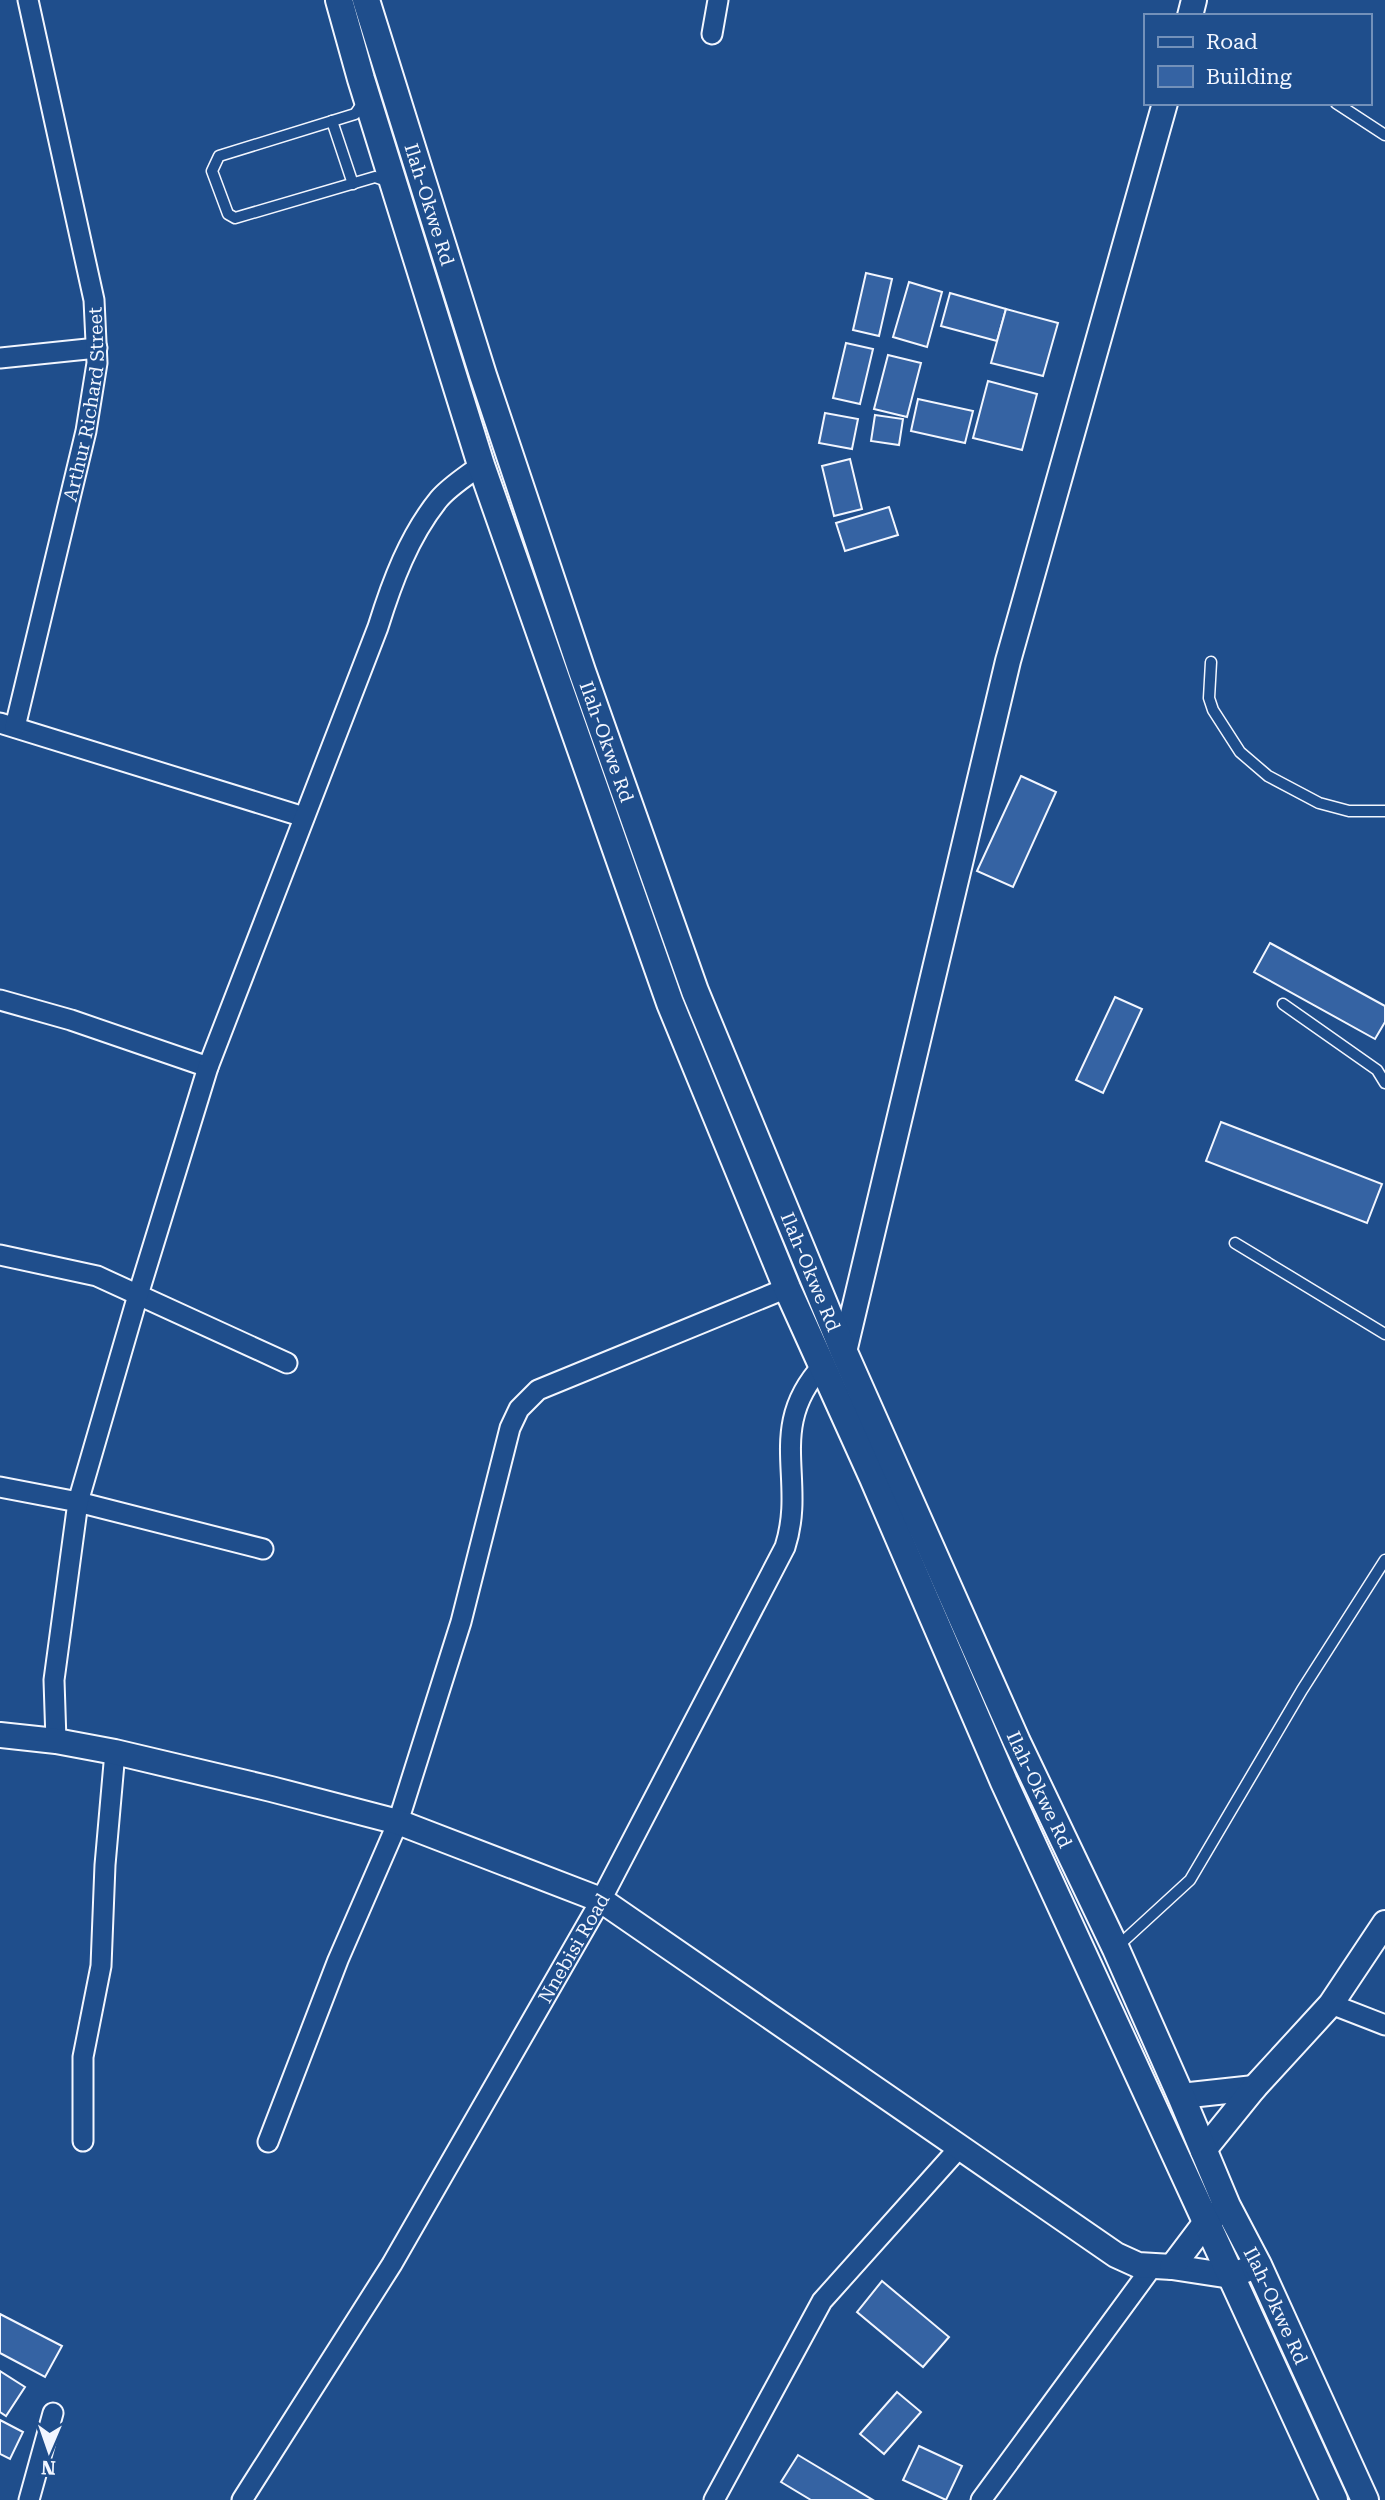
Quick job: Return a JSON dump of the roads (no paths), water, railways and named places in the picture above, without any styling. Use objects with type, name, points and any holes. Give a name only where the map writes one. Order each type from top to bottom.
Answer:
[{"type":"main road","points":[[339,0],[366,97],[481,465],[670,1003],[787,1288],[833,1359],[1004,1782],[1334,2500]]},
{"type":"main road","name":"Ilah-Okwe Rd","points":[[366,0],[483,375],[582,671],[695,991],[833,1359],[1115,1949],[1227,2206],[1258,2265],[1365,2500]]},
{"type":"street","name":"Arthur Richard Street","points":[[8,725],[86,431],[97,363],[94,300],[28,0]]},
{"type":"street","points":[[712,34],[718,0]]},
{"type":"street","points":[[833,1359],[1008,662],[1164,105]]},
{"type":"street","points":[[0,358],[97,348]]},
{"type":"street","points":[[56,1741],[54,1680],[78,1502],[208,1067],[378,627],[391,584],[418,531],[440,497],[481,465]]},
{"type":"street","points":[[8,725],[304,817]]},
{"type":"street","points":[[0,1000],[71,1020],[208,1067]]},
{"type":"street","points":[[0,1255],[97,1276],[287,1363]]},
{"type":"street","points":[[268,2141],[338,1960],[398,1822],[461,1622],[510,1428],[519,1409],[538,1390],[787,1288]]},
{"type":"street","name":"Nnebisi Road","points":[[242,2500],[392,2263],[601,1900],[785,1547],[791,1516],[792,1419],[808,1381],[833,1359]]},
{"type":"street","points":[[0,1487],[78,1502],[262,1549]]},
{"type":"street","points":[[0,1735],[56,1741],[115,1752],[398,1822],[601,1900],[1116,2255],[1138,2266],[1231,2276],[1258,2265]]},
{"type":"street","points":[[83,2141],[83,2057],[101,1966],[108,1820],[115,1752]]},
{"type":"street","points":[[1203,2151],[1254,2088],[1331,2004],[1385,1923]]},
{"type":"street","points":[[1331,2004],[1385,2025]]},
{"type":"street","points":[[1181,2096],[1254,2088]]},
{"type":"street","points":[[714,2500],[822,2301],[960,2147]]},
{"type":"street","points":[[981,2500],[1162,2267],[1206,2222],[1227,2206]]},
{"type":"street","points":[[29,2500],[53,2413]]},
{"type":"lane","points":[[366,97],[355,114],[219,156],[212,171],[228,215],[235,218],[375,177],[394,184]]},
{"type":"lane","points":[[1339,105],[1385,135]]},
{"type":"lane","points":[[332,121],[352,184]]},
{"type":"lane","points":[[1211,662],[1209,698],[1213,710],[1240,752],[1268,776],[1319,803],[1349,811],[1385,811]]},
{"type":"lane","points":[[1283,1004],[1377,1070],[1385,1083]]},
{"type":"lane","points":[[1235,1243],[1385,1334]]},
{"type":"lane","points":[[1115,1949],[1190,1880],[1302,1690],[1385,1560]]}]
